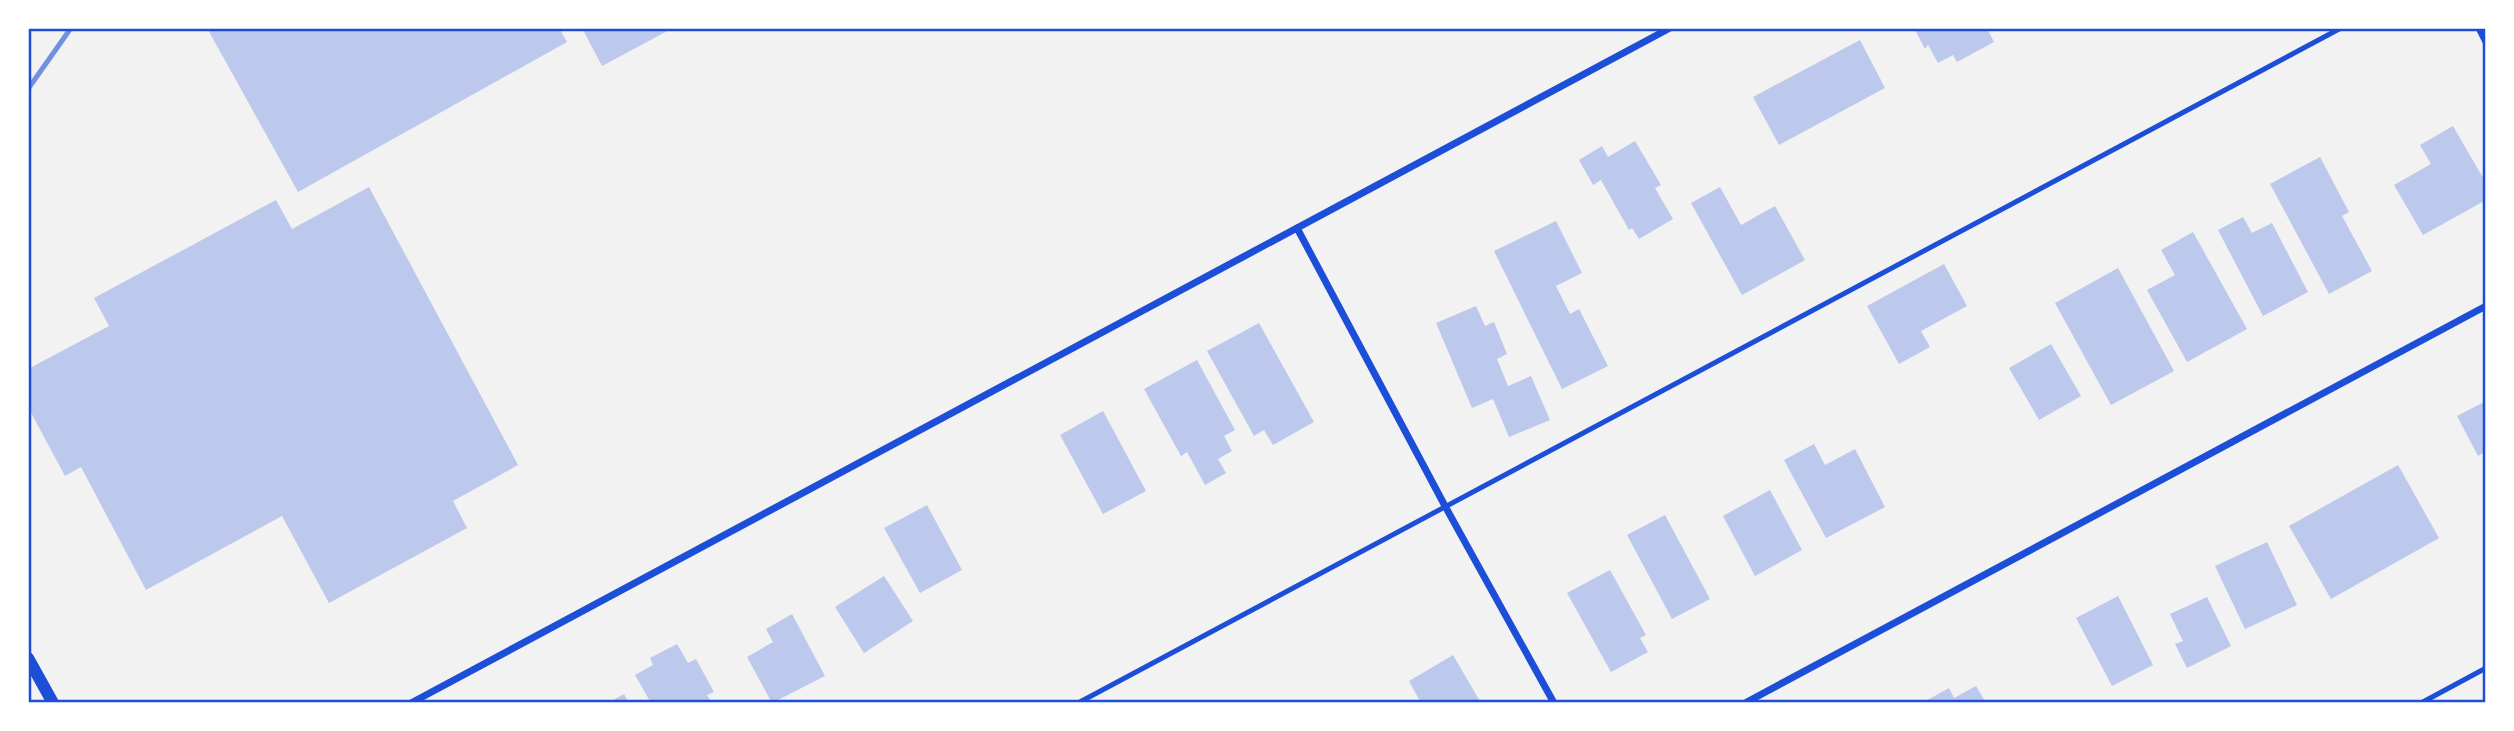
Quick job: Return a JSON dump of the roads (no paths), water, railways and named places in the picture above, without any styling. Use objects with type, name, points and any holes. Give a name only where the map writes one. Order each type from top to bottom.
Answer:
[{"type":"street","points":[[411,703],[1670,28]]},
{"type":"street","points":[[2479,28],[2486,41]]},
{"type":"street","points":[[1297,228],[1555,703]]},
{"type":"street","points":[[1745,703],[2486,306]]},
{"type":"street","points":[[28,658],[53,703]]},
{"type":"lane","points":[[1077,703],[2341,28]]},
{"type":"lane","points":[[2421,703],[2486,668]]},
{"type":"railway","points":[[28,89],[71,28]]}]
